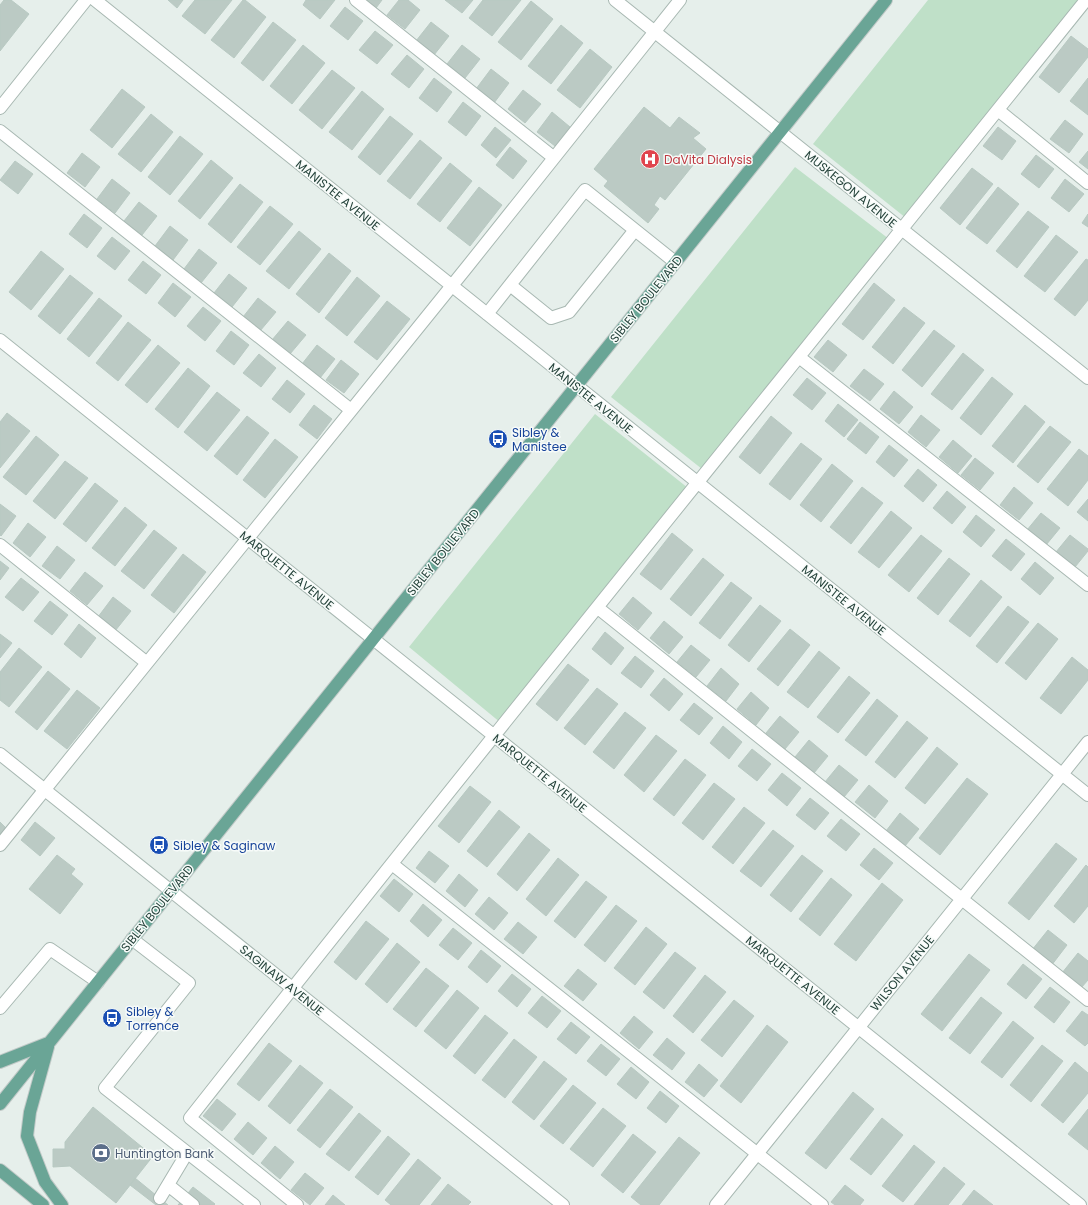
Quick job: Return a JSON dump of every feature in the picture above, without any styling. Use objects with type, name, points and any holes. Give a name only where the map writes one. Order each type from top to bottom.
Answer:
[{"type":"main road","name":"SIBLEY BOULEVARD","points":[[0,1104],[886,0]]},
{"type":"main road","points":[[0,1062],[49,1042]]},
{"type":"main road","points":[[49,1042],[30,1112],[27,1136],[45,1182],[62,1205]]},
{"type":"main road","points":[[0,1170],[44,1205]]},
{"type":"street","points":[[0,108],[86,0]]},
{"type":"street","name":"MANISTEE AVENUE","points":[[95,0],[1088,795]]},
{"type":"street","points":[[356,0],[553,157]]},
{"type":"street","name":"MUSKEGON AVENUE","points":[[615,0],[1088,378]]},
{"type":"street","points":[[0,845],[452,286],[553,157],[680,0]]},
{"type":"street","points":[[297,1205],[190,1118],[292,988],[1086,0]]},
{"type":"street","points":[[998,110],[1088,183]]},
{"type":"street","points":[[0,131],[351,410]]},
{"type":"street","points":[[487,314],[585,190],[675,262]]},
{"type":"street","points":[[510,285],[551,318],[569,312],[635,230]]},
{"type":"street","name":"MARQUETTE AVENUE","points":[[0,340],[1080,1205]]},
{"type":"street","points":[[799,357],[1088,585]]},
{"type":"street","points":[[0,545],[147,662]]},
{"type":"street","points":[[598,608],[1088,1000]]},
{"type":"street","name":"WILSON AVENUE","points":[[716,1205],[1088,742]]},
{"type":"street","name":"SAGINAW AVENUE","points":[[0,754],[563,1205]]},
{"type":"street","points":[[392,864],[822,1205]]},
{"type":"street","points":[[132,939],[189,983],[105,1088],[254,1205]]},
{"type":"street","points":[[0,1008],[50,949],[98,982]]},
{"type":"street","points":[[157,1203],[187,1153]]},
{"type":"street","points":[[168,1185],[193,1205]]},
{"type":"green space","points":[[928,0],[1081,0],[906,218],[813,144]]},
{"type":"green space","points":[[795,167],[889,239],[702,469],[611,397]]},
{"type":"green space","points":[[595,414],[688,488],[501,723],[409,647]]},
{"type":"building","points":[[4,0],[11,0],[29,14],[0,51],[0,5]]},
{"type":"building","points":[[168,0],[183,0],[177,8]]},
{"type":"building","points":[[195,0],[232,0],[205,34],[182,16]]},
{"type":"building","points":[[243,0],[266,17],[234,58],[211,40]]},
{"type":"building","points":[[306,0],[335,0],[320,19],[303,5]]},
{"type":"building","points":[[366,0],[382,0],[376,8]]},
{"type":"building","points":[[399,0],[408,0],[420,10],[405,29],[387,15]]},
{"type":"building","points":[[445,0],[473,0],[462,13]]},
{"type":"building","points":[[483,0],[521,0],[492,36],[469,18]]},
{"type":"building","points":[[531,1],[553,19],[521,60],[498,42]]},
{"type":"building","points":[[345,7],[363,21],[348,40],[330,26]]},
{"type":"building","points":[[273,22],[296,40],[263,81],[241,63]]},
{"type":"building","points":[[431,22],[449,36],[434,55],[416,41]]},
{"type":"building","points":[[561,25],[583,43],[551,84],[528,66]]},
{"type":"building","points":[[375,31],[393,45],[377,64],[359,50]]},
{"type":"building","points":[[1071,36],[1088,49],[1088,57],[1059,93],[1039,77]]},
{"type":"building","points":[[303,45],[325,63],[292,104],[270,86]]},
{"type":"building","points":[[462,45],[480,59],[465,78],[447,64]]},
{"type":"building","points":[[590,49],[612,67],[580,108],[557,90]]},
{"type":"building","points":[[407,55],[424,69],[409,88],[391,74]]},
{"type":"building","points":[[491,69],[509,83],[494,103],[476,89]]},
{"type":"building","points":[[332,70],[355,88],[322,129],[299,110]]},
{"type":"building","points":[[434,78],[452,92],[437,112],[419,98]]},
{"type":"building","points":[[1088,78],[1088,115],[1070,101]]},
{"type":"building","points":[[122,89],[145,107],[112,148],[90,130]]},
{"type":"building","points":[[523,90],[541,104],[525,123],[508,109]]},
{"type":"building","points":[[362,91],[384,109],[352,150],[329,132]]},
{"type":"building","points":[[463,102],[481,116],[466,136],[448,122]]},
{"type":"building","name":"DaVita Dialysis","points":[[644,107],[670,128],[679,117],[700,133],[693,138],[706,149],[665,200],[660,196],[654,205],[659,209],[648,223],[604,186],[608,181],[594,169]]},
{"type":"building","points":[[552,112],[570,127],[555,146],[537,132]]},
{"type":"building","points":[[151,114],[173,132],[141,172],[118,154]]},
{"type":"building","points":[[390,116],[413,134],[380,175],[358,157]]},
{"type":"building","points":[[1065,120],[1083,134],[1069,153],[1050,139]]},
{"type":"building","points":[[495,127],[511,140],[496,158],[481,145]]},
{"type":"building","points":[[998,127],[1016,141],[1002,160],[983,146]]},
{"type":"building","points":[[180,136],[203,154],[170,195],[148,177]]},
{"type":"building","points":[[420,140],[442,158],[410,199],[387,181]]},
{"type":"building","points":[[510,147],[527,161],[513,179],[496,165]]},
{"type":"building","points":[[1088,151],[1088,169],[1079,162]]},
{"type":"building","points":[[82,153],[100,167],[85,187],[67,173]]},
{"type":"building","points":[[1036,155],[1054,169],[1039,188],[1021,174]]},
{"type":"building","points":[[211,160],[233,178],[200,219],[178,201]]},
{"type":"building","points":[[15,161],[33,174],[18,194],[0,180]]},
{"type":"building","points":[[450,163],[472,181],[440,222],[417,204]]},
{"type":"building","points":[[972,168],[993,184],[960,225],[940,208]]},
{"type":"building","points":[[112,179],[130,193],[115,213],[97,199]]},
{"type":"building","points":[[1065,179],[1084,194],[1069,212],[1051,198]]},
{"type":"building","points":[[240,184],[263,202],[231,243],[208,224]]},
{"type":"building","points":[[479,187],[502,205],[470,246],[447,228]]},
{"type":"building","points":[[998,187],[1019,204],[987,244],[966,228]]},
{"type":"building","points":[[139,202],[157,216],[142,235],[124,221]]},
{"type":"building","points":[[270,206],[293,224],[260,265],[237,247]]},
{"type":"building","points":[[1028,211],[1049,227],[1017,268],[996,251]]},
{"type":"building","points":[[84,214],[102,228],[87,248],[69,234]]},
{"type":"building","points":[[1088,214],[1088,227],[1082,223]]},
{"type":"building","points":[[170,226],[188,240],[173,260],[155,246]]},
{"type":"building","points":[[299,231],[321,249],[289,289],[266,271]]},
{"type":"building","points":[[1056,235],[1078,252],[1045,292],[1024,276]]},
{"type":"building","points":[[112,237],[130,251],[115,270],[97,256]]},
{"type":"building","points":[[199,249],[217,263],[201,283],[184,269]]},
{"type":"building","points":[[41,251],[64,269],[31,310],[9,292]]},
{"type":"building","points":[[329,253],[351,271],[319,313],[296,294]]},
{"type":"building","points":[[1086,259],[1088,260],[1088,300],[1075,316],[1054,299]]},
{"type":"building","points":[[143,261],[161,275],[146,294],[128,280]]},
{"type":"building","points":[[229,274],[247,288],[232,307],[214,293]]},
{"type":"building","points":[[70,275],[93,293],[60,334],[38,316]]},
{"type":"building","points":[[357,277],[380,296],[347,336],[325,318]]},
{"type":"building","points":[[173,283],[191,297],[175,317],[158,303]]},
{"type":"building","points":[[874,283],[895,300],[863,340],[842,324]]},
{"type":"building","points":[[99,298],[122,316],[89,357],[67,339]]},
{"type":"building","points":[[258,298],[276,312],[260,331],[243,317]]},
{"type":"building","points":[[387,301],[410,319],[377,360],[354,342]]},
{"type":"building","points":[[203,307],[221,321],[205,341],[187,326]]},
{"type":"building","points":[[904,307],[925,323],[893,364],[872,347]]},
{"type":"building","points":[[288,321],[306,335],[290,354],[272,340]]},
{"type":"building","points":[[128,322],[151,340],[118,381],[96,363]]},
{"type":"building","points":[[934,330],[955,346],[922,387],[902,370]]},
{"type":"building","points":[[231,331],[249,345],[234,365],[216,351]]},
{"type":"building","points":[[828,340],[847,355],[833,372],[814,357]]},
{"type":"building","points":[[158,345],[180,363],[147,403],[125,385]]},
{"type":"building","points":[[317,345],[335,359],[320,378],[302,364]]},
{"type":"building","points":[[963,353],[984,370],[952,410],[931,394]]},
{"type":"building","points":[[259,354],[276,368],[261,387],[243,373]]},
{"type":"building","points":[[341,360],[359,374],[344,393],[326,380]]},
{"type":"building","points":[[188,368],[210,386],[178,428],[155,409]]},
{"type":"building","points":[[864,369],[884,384],[870,401],[850,386]]},
{"type":"building","points":[[992,377],[1013,394],[981,435],[960,418]]},
{"type":"building","points":[[807,378],[826,393],[812,410],[793,395]]},
{"type":"building","points":[[287,380],[305,394],[290,413],[272,399]]},
{"type":"building","points":[[894,391],[913,407],[899,424],[880,409]]},
{"type":"building","points":[[217,392],[240,410],[207,451],[184,432]]},
{"type":"building","points":[[838,404],[858,420],[844,437],[825,421]]},
{"type":"building","points":[[314,405],[332,419],[317,439],[299,425]]},
{"type":"building","points":[[1025,405],[1045,422],[1013,463],[992,446]]},
{"type":"building","points":[[7,413],[30,431],[0,468],[0,422]]},
{"type":"building","points":[[921,415],[940,430],[926,447],[908,432]]},
{"type":"building","points":[[247,416],[269,433],[237,475],[214,456]]},
{"type":"building","points":[[771,416],[792,433],[760,474],[739,457]]},
{"type":"building","points":[[860,422],[879,437],[866,454],[847,439]]},
{"type":"building","points":[[1050,426],[1071,442],[1038,483],[1017,466]]},
{"type":"building","points":[[36,436],[59,455],[26,495],[3,477]]},
{"type":"building","points":[[275,439],[298,457],[265,498],[243,480]]},
{"type":"building","points":[[953,440],[972,456],[958,473],[939,457]]},
{"type":"building","points":[[801,443],[822,459],[790,500],[769,484]]},
{"type":"building","points":[[889,445],[908,460],[894,477],[876,462]]},
{"type":"building","points":[[1079,449],[1088,456],[1088,480],[1068,506],[1047,489]]},
{"type":"building","points":[[975,458],[994,473],[980,490],[961,475]]},
{"type":"building","points":[[65,461],[88,478],[55,519],[33,501]]},
{"type":"building","points":[[832,464],[853,481],[821,522],[800,505]]},
{"type":"building","points":[[918,469],[937,485],[923,502],[904,486]]},
{"type":"building","points":[[95,483],[118,501],[86,542],[63,524]]},
{"type":"building","points":[[862,487],[883,503],[851,544],[830,527]]},
{"type":"building","points":[[1014,487],[1033,503],[1019,520],[1000,505]]},
{"type":"building","points":[[947,491],[966,507],[952,524],[933,508]]},
{"type":"building","points":[[1088,499],[1088,521],[1077,512]]},
{"type":"building","points":[[0,504],[16,516],[1,536],[0,535]]},
{"type":"building","points":[[125,507],[147,525],[115,566],[92,548]]},
{"type":"building","points":[[891,511],[912,528],[879,568],[858,552]]},
{"type":"building","points":[[1041,513],[1060,528],[1046,545],[1027,530]]},
{"type":"building","points":[[976,515],[995,530],[981,547],[963,532]]},
{"type":"building","points":[[28,523],[46,537],[30,557],[13,543]]},
{"type":"building","points":[[154,530],[177,548],[144,589],[121,571]]},
{"type":"building","points":[[672,533],[693,550],[661,590],[640,574]]},
{"type":"building","points":[[921,535],[942,551],[909,592],[888,575]]},
{"type":"building","points":[[1070,535],[1088,549],[1075,567],[1056,552]]},
{"type":"building","points":[[1006,539],[1025,554],[1011,571],[992,556]]},
{"type":"building","points":[[57,546],[75,560],[60,579],[42,566]]},
{"type":"building","points":[[183,554],[206,572],[174,613],[151,595]]},
{"type":"building","points":[[703,558],[724,575],[691,616],[670,599]]},
{"type":"building","points":[[949,558],[970,574],[938,615],[917,598]]},
{"type":"building","points":[[0,561],[9,568],[0,580]]},
{"type":"building","points":[[1035,562],[1054,578],[1040,595],[1021,579]]},
{"type":"building","points":[[85,572],[103,586],[87,605],[70,591]]},
{"type":"building","points":[[21,578],[39,592],[23,611],[5,597]]},
{"type":"building","points":[[981,580],[1002,597],[970,637],[949,621]]},
{"type":"building","points":[[731,582],[752,598],[720,639],[699,623]]},
{"type":"building","points":[[113,597],[131,611],[115,631],[98,617]]},
{"type":"building","points":[[633,597],[652,613],[638,630],[619,614]]},
{"type":"building","points":[[50,601],[68,615],[52,635],[34,621]]},
{"type":"building","points":[[760,605],[781,621],[749,662],[728,645]]},
{"type":"building","points":[[1008,606],[1029,622],[997,663],[976,646]]},
{"type":"building","points":[[664,621],[683,637],[669,654],[650,638]]},
{"type":"building","points":[[1038,623],[1058,639],[1026,680],[1005,663]]},
{"type":"building","points":[[79,624],[96,638],[81,658],[64,644]]},
{"type":"building","points":[[790,629],[810,645],[778,686],[757,669]]},
{"type":"building","points":[[605,632],[624,648],[611,665],[592,649]]},
{"type":"building","points":[[0,634],[12,643],[0,658]]},
{"type":"building","points":[[691,645],[710,660],[696,677],[677,662]]},
{"type":"building","points":[[19,648],[42,667],[9,707],[0,700],[0,672]]},
{"type":"building","points":[[819,651],[840,668],[808,708],[787,692]]},
{"type":"building","points":[[635,656],[654,671],[641,688],[621,673]]},
{"type":"building","points":[[1072,657],[1088,670],[1088,680],[1061,714],[1040,698]]},
{"type":"building","points":[[568,664],[589,680],[557,721],[536,704]]},
{"type":"building","points":[[721,668],[739,684],[726,701],[707,686]]},
{"type":"building","points":[[48,671],[70,689],[37,730],[15,712]]},
{"type":"building","points":[[849,676],[870,693],[838,733],[817,717]]},
{"type":"building","points":[[664,678],[683,694],[669,711],[650,695]]},
{"type":"building","points":[[597,688],[618,704],[585,745],[564,728]]},
{"type":"building","points":[[77,690],[100,708],[67,749],[44,731]]},
{"type":"building","points":[[751,692],[769,708],[756,725],[737,709]]},
{"type":"building","points":[[877,699],[898,716],[866,756],[845,740]]},
{"type":"building","points":[[694,703],[713,718],[699,735],[680,720]]},
{"type":"building","points":[[625,712],[646,728],[614,769],[593,752]]},
{"type":"building","points":[[780,716],[799,732],[785,749],[766,733]]},
{"type":"building","points":[[907,721],[928,738],[895,778],[875,762]]},
{"type":"building","points":[[723,726],[742,742],[729,759],[710,743]]},
{"type":"building","points":[[656,735],[677,751],[644,792],[624,775]]},
{"type":"building","points":[[809,740],[828,756],[814,773],[795,757]]},
{"type":"building","points":[[937,747],[958,764],[925,804],[905,788]]},
{"type":"building","points":[[752,749],[771,764],[757,781],[738,766]]},
{"type":"building","points":[[685,759],[706,775],[674,816],[653,799]]},
{"type":"building","points":[[839,765],[858,780],[844,797],[825,782]]},
{"type":"building","points":[[782,773],[801,788],[787,806],[768,790]]},
{"type":"building","points":[[967,778],[988,794],[940,855],[919,838]]},
{"type":"building","points":[[714,783],[735,799],[703,840],[682,823]]},
{"type":"building","points":[[869,785],[888,801],[875,818],[855,802]]},
{"type":"building","points":[[470,786],[491,802],[459,843],[438,826]]},
{"type":"building","points":[[810,798],[829,813],[815,830],[796,815]]},
{"type":"building","points":[[744,807],[765,823],[733,864],[712,847]]},
{"type":"building","points":[[499,810],[520,827],[487,867],[467,851]]},
{"type":"building","points":[[900,813],[919,829],[905,846],[886,831]]},
{"type":"building","points":[[841,819],[860,834],[846,851],[827,836]]},
{"type":"building","points":[[0,822],[6,828],[0,836]]},
{"type":"building","points":[[35,822],[55,838],[40,856],[21,840]]},
{"type":"building","points":[[773,830],[794,846],[761,887],[740,871]]},
{"type":"building","points":[[529,833],[550,850],[517,891],[497,874]]},
{"type":"building","points":[[1056,843],[1077,859],[1029,920],[1008,903]]},
{"type":"building","points":[[874,848],[893,863],[879,880],[860,865]]},
{"type":"building","points":[[429,851],[449,866],[435,883],[416,868]]},
{"type":"building","points":[[57,855],[75,869],[71,874],[83,884],[60,914],[29,889]]},
{"type":"building","points":[[802,855],[823,871],[791,912],[770,895]]},
{"type":"building","points":[[558,858],[579,875],[546,916],[526,899]]},
{"type":"building","points":[[1086,865],[1088,867],[1088,906],[1074,923],[1054,906]]},
{"type":"building","points":[[459,874],[478,890],[465,907],[446,891]]},
{"type":"building","points":[[831,878],[852,895],[820,936],[799,919]]},
{"type":"building","points":[[394,879],[413,894],[399,912],[380,896]]},
{"type":"building","points":[[586,881],[607,897],[575,938],[554,921]]},
{"type":"building","points":[[882,883],[903,900],[856,961],[834,944]]},
{"type":"building","points":[[489,897],[508,913],[494,930],[475,914]]},
{"type":"building","points":[[423,904],[442,920],[428,937],[410,921]]},
{"type":"building","points":[[616,905],[637,921],[605,962],[584,945]]},
{"type":"building","points":[[366,921],[389,939],[356,980],[334,962]]},
{"type":"building","points":[[518,922],[537,937],[523,954],[504,939]]},
{"type":"building","points":[[646,927],[667,944],[635,985],[614,968]]},
{"type":"building","points":[[453,928],[472,943],[458,960],[439,945]]},
{"type":"building","points":[[1048,930],[1067,945],[1051,966],[1032,950]]},
{"type":"building","points":[[397,943],[420,962],[387,1003],[365,984]]},
{"type":"building","points":[[481,950],[501,966],[487,983],[468,967]]},
{"type":"building","points":[[675,952],[696,968],[664,1009],[643,992]]},
{"type":"building","points":[[1078,953],[1088,961],[1088,980],[1081,988],[1062,973]]},
{"type":"building","points":[[969,954],[990,970],[942,1031],[921,1014]]},
{"type":"building","points":[[1023,964],[1042,979],[1026,999],[1007,984]]},
{"type":"building","points":[[426,968],[449,986],[416,1027],[393,1009]]},
{"type":"building","points":[[578,969],[597,984],[583,1001],[564,986]]},
{"type":"building","points":[[512,974],[531,989],[517,1007],[498,991]]},
{"type":"building","points":[[705,975],[726,992],[693,1033],[673,1016]]},
{"type":"building","points":[[1050,987],[1070,1002],[1054,1023],[1034,1007]]},
{"type":"building","points":[[457,990],[479,1008],[446,1049],[424,1031]]},
{"type":"building","points":[[542,996],[561,1011],[547,1028],[528,1013]]},
{"type":"building","points":[[981,997],[1002,1013],[970,1054],[949,1038]]},
{"type":"building","points":[[734,1000],[754,1016],[722,1057],[701,1040]]},
{"type":"building","points":[[1082,1011],[1088,1015],[1088,1043],[1085,1046],[1066,1031]]},
{"type":"building","points":[[485,1015],[508,1033],[475,1074],[453,1056]]},
{"type":"building","points":[[634,1016],[653,1032],[639,1049],[620,1033]]},
{"type":"building","points":[[1013,1021],[1034,1038],[1002,1078],[981,1062]]},
{"type":"building","points":[[571,1022],[590,1037],[576,1054],[557,1039]]},
{"type":"building","points":[[767,1025],[788,1042],[741,1103],[720,1086]]},
{"type":"building","points":[[667,1038],[685,1053],[672,1070],[653,1055]]},
{"type":"building","points":[[514,1039],[537,1057],[505,1098],[482,1080]]},
{"type":"building","points":[[269,1043],[292,1061],[259,1101],[237,1084]]},
{"type":"building","points":[[601,1044],[620,1059],[606,1076],[587,1061]]},
{"type":"building","points":[[1042,1045],[1063,1061],[1031,1102],[1010,1085]]},
{"type":"building","points":[[544,1061],[567,1079],[534,1120],[512,1102]]},
{"type":"building","points":[[1075,1062],[1088,1073],[1088,1093],[1063,1123],[1041,1105]]},
{"type":"building","points":[[699,1064],[718,1080],[704,1097],[685,1082]]},
{"type":"building","points":[[300,1065],[323,1083],[290,1124],[268,1106]]},
{"type":"building","points":[[631,1067],[649,1082],[636,1099],[617,1084]]},
{"type":"building","points":[[573,1085],[596,1103],[563,1144],[540,1126]]},
{"type":"building","points":[[330,1089],[353,1107],[320,1148],[297,1130]]},
{"type":"building","points":[[660,1091],[679,1106],[666,1123],[647,1108]]},
{"type":"building","points":[[853,1092],[874,1109],[826,1169],[805,1153]]},
{"type":"building","points":[[217,1099],[236,1114],[222,1131],[203,1116]]},
{"type":"building","name":"Huntington Bank","points":[[93,1107],[153,1156],[116,1203],[70,1166],[53,1167],[53,1149],[65,1149],[65,1142]]},
{"type":"building","points":[[603,1108],[626,1126],[593,1167],[570,1149]]},
{"type":"building","points":[[1088,1109],[1088,1150],[1068,1134]]},
{"type":"building","points":[[359,1113],[381,1131],[349,1171],[326,1154]]},
{"type":"building","points":[[882,1118],[903,1135],[871,1175],[850,1159]]},
{"type":"building","points":[[248,1122],[267,1138],[253,1155],[234,1139]]},
{"type":"building","points":[[633,1134],[656,1152],[623,1193],[601,1175]]},
{"type":"building","points":[[388,1136],[410,1154],[378,1195],[355,1177]]},
{"type":"building","points":[[679,1137],[700,1153],[659,1205],[641,1205],[631,1197]]},
{"type":"building","points":[[914,1145],[935,1162],[903,1202],[882,1186]]},
{"type":"building","points":[[275,1146],[294,1162],[280,1179],[261,1163]]},
{"type":"building","points":[[418,1159],[441,1178],[419,1205],[391,1205],[385,1200]]},
{"type":"building","points":[[944,1167],[965,1184],[948,1205],[914,1205]]},
{"type":"building","points":[[305,1173],[324,1188],[310,1205],[291,1190]]},
{"type":"building","points":[[135,1178],[168,1205],[156,1205],[130,1185]]},
{"type":"building","points":[[448,1184],[471,1202],[468,1205],[431,1205]]},
{"type":"building","points":[[845,1185],[864,1200],[860,1205],[835,1205],[831,1202]]},
{"type":"building","points":[[193,1187],[215,1204],[178,1205]]},
{"type":"building","points":[[974,1190],[993,1205],[962,1205]]},
{"type":"building","points":[[333,1195],[345,1205],[325,1205]]},
{"type":"place","name":"DaVita Dialysis","points":[[650,159]]},
{"type":"place","name":"Sibley & Manistee","points":[[498,439]]},
{"type":"place","name":"Sibley & Saginaw","points":[[159,845]]},
{"type":"place","name":"Sibley & Torrence","points":[[112,1018]]},
{"type":"place","name":"Huntington Bank","points":[[101,1153]]}]
